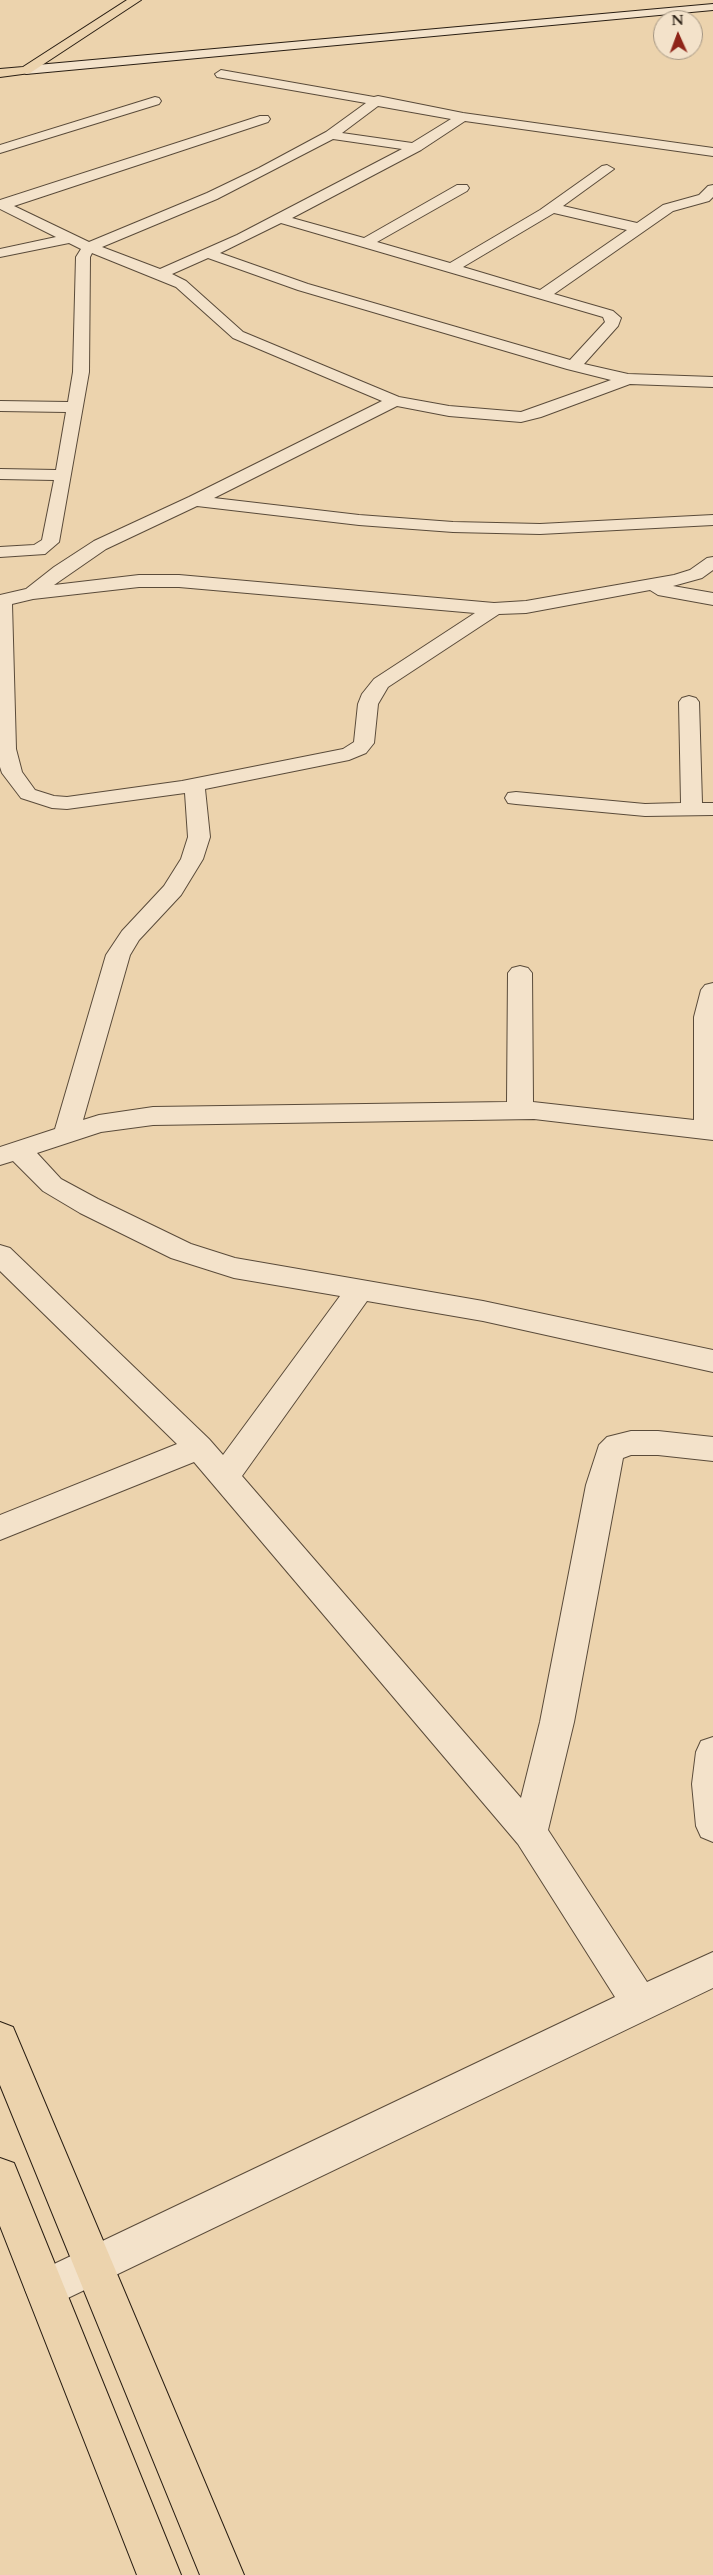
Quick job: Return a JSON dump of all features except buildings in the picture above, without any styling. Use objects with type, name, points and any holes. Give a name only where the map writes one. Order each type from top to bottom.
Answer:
[{"type":"highway","points":[[0,73],[26,70],[136,0]]},
{"type":"highway","points":[[3,64],[37,63]]},
{"type":"highway","points":[[0,2040],[222,2575]]},
{"type":"highway","points":[[0,2177],[159,2575]]},
{"type":"street","points":[[37,63],[713,1]]},
{"type":"street","points":[[26,70],[713,7]]},
{"type":"street","points":[[221,74],[378,100],[464,117],[713,152]]},
{"type":"street","points":[[0,552],[28,551],[46,546],[50,542],[64,475],[80,372],[83,257],[89,247],[212,196],[264,172],[331,135],[378,100]]},
{"type":"street","points":[[0,149],[155,101]]},
{"type":"street","points":[[160,274],[209,254],[416,147],[464,117]]},
{"type":"street","points":[[1,204],[264,119]]},
{"type":"street","points":[[331,135],[416,147]]},
{"type":"street","points":[[452,268],[552,208],[607,169]]},
{"type":"street","points":[[366,243],[462,188]]},
{"type":"street","points":[[544,294],[668,208],[704,198],[713,189]]},
{"type":"street","points":[[1,204],[89,247],[181,284],[238,335],[395,401],[449,411],[521,417],[535,414],[628,379]]},
{"type":"street","points":[[552,208],[638,228]]},
{"type":"street","points":[[278,218],[601,310],[613,318],[613,323],[573,366]]},
{"type":"street","points":[[0,253],[70,238]]},
{"type":"street","points":[[209,254],[303,287],[573,366],[628,379],[713,382]]},
{"type":"street","points":[[33,593],[60,571],[100,545],[194,501],[395,401]]},
{"type":"street","points":[[0,406],[75,407]]},
{"type":"street","points":[[0,474],[64,475]]},
{"type":"street","points":[[194,501],[359,520],[453,527],[540,529],[713,520]]},
{"type":"street","points":[[494,609],[381,683],[372,694],[368,704],[367,732],[364,743],[358,749],[336,757],[194,785],[67,803],[39,798],[22,789],[12,773],[6,749],[2,600],[33,593],[139,582],[179,581],[494,609],[526,606],[644,587],[696,574],[713,562]]},
{"type":"street","points":[[644,587],[713,598]]},
{"type":"street","points":[[689,702],[692,810]]},
{"type":"street","points":[[66,1136],[118,956],[130,936],[162,904],[192,859],[199,837],[198,806],[194,785]]},
{"type":"street","points":[[516,798],[637,809],[713,810]]},
{"type":"street","points":[[520,973],[520,1111]]},
{"type":"street","points":[[10,1154],[99,1124],[153,1116],[412,1110],[520,1111],[710,1130],[706,1017],[713,990]]},
{"type":"street","points":[[10,1154],[52,1185],[126,1226],[181,1251],[234,1268],[483,1311],[713,1361]]},
{"type":"street","points":[[0,1255],[199,1447],[530,1833],[640,2003]]},
{"type":"street","points":[[224,1477],[359,1291]]},
{"type":"street","points":[[530,1833],[557,1722],[601,1485],[609,1453],[617,1445],[631,1442],[713,1449]]},
{"type":"street","points":[[0,1528],[199,1447]]},
{"type":"street","points":[[713,1752],[709,1784],[713,1826]]},
{"type":"street","points":[[45,2289],[713,1969]]}]
